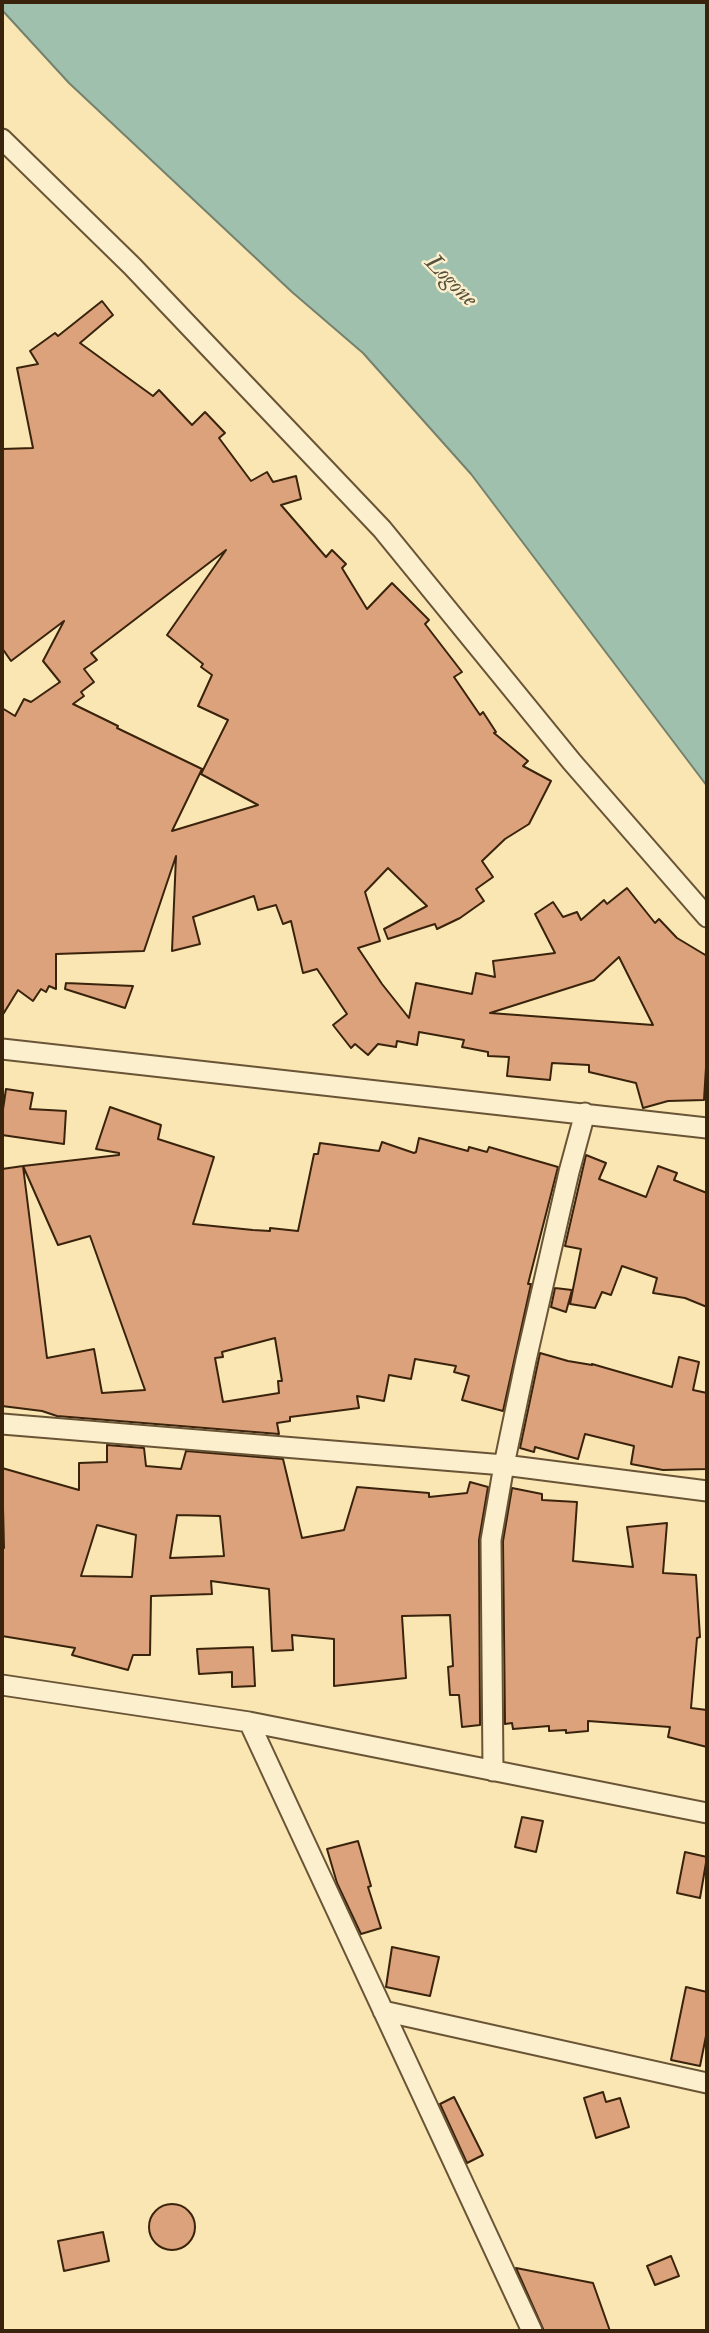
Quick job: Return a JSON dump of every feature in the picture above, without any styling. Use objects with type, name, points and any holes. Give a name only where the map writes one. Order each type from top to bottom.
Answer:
[{"type":"street","points":[[2,139],[132,266],[382,529],[572,762],[707,917]]},
{"type":"street","points":[[2,1049],[707,1128]]},
{"type":"street","points":[[493,1771],[491,1540],[503,1465],[569,1172],[585,1114]]},
{"type":"street","points":[[2,1424],[503,1465],[707,1492]]},
{"type":"street","points":[[2,1685],[249,1722],[707,1813]]},
{"type":"street","points":[[249,1722],[532,2331]]},
{"type":"street","points":[[383,2011],[707,2082]]},
{"type":"water","name":"Logone","points":[[2,2],[707,2],[707,786],[471,474],[363,353],[292,292],[69,83],[2,10]]},
{"type":"building","points":[[102,301],[113,315],[80,343],[153,396],[159,390],[192,425],[205,412],[225,433],[219,438],[251,481],[267,472],[273,482],[296,476],[301,499],[281,505],[326,557],[332,550],[346,564],[342,568],[367,609],[392,583],[429,620],[425,624],[462,672],[454,677],[480,715],[483,712],[496,732],[494,733],[528,761],[523,766],[551,781],[529,824],[505,839],[482,861],[493,877],[476,889],[484,901],[460,918],[437,929],[435,924],[388,939],[384,929],[427,906],[388,868],[365,892],[380,941],[358,948],[409,1018],[416,983],[472,994],[476,973],[495,977],[493,961],[555,953],[535,914],[553,902],[563,917],[577,912],[581,920],[604,900],[607,904],[627,888],[655,923],[659,919],[677,938],[707,956],[704,1100],[668,1101],[643,1108],[636,1083],[589,1072],[589,1065],[552,1063],[550,1080],[507,1076],[509,1057],[488,1056],[488,1052],[462,1047],[464,1040],[419,1032],[417,1045],[397,1041],[396,1047],[378,1044],[368,1055],[355,1044],[351,1048],[333,1025],[347,1014],[317,969],[303,973],[291,921],[283,924],[276,905],[258,910],[254,896],[193,917],[200,944],[172,951],[176,856],[144,951],[56,954],[56,989],[49,986],[46,992],[41,989],[33,1001],[18,990],[2,1016],[2,708],[15,716],[24,699],[31,702],[60,682],[43,661],[64,621],[11,661],[2,648],[2,449],[33,448],[17,368],[38,364],[30,351],[55,333],[58,336]],"holes":[[[226,550],[167,635],[203,664],[201,667],[212,675],[198,706],[228,720],[201,774],[258,805],[172,831],[202,769],[73,704],[84,696],[81,692],[94,682],[84,669],[97,660],[91,653]],[[619,957],[653,1025],[490,1013],[594,980]]]},
{"type":"building","points":[[66,983],[133,986],[125,1008],[65,989]]},
{"type":"building","points":[[6,1089],[33,1093],[30,1109],[66,1111],[64,1144],[2,1135]]},
{"type":"building","points":[[110,1107],[161,1125],[158,1139],[214,1157],[193,1224],[298,1231],[314,1154],[318,1154],[320,1143],[379,1151],[382,1142],[414,1153],[419,1138],[468,1151],[469,1147],[487,1152],[489,1147],[558,1167],[528,1284],[531,1284],[503,1411],[462,1400],[469,1376],[454,1372],[456,1366],[415,1359],[411,1379],[389,1375],[384,1401],[357,1396],[359,1408],[290,1417],[290,1421],[277,1423],[279,1434],[57,1416],[42,1411],[2,1406],[2,1169],[23,1166],[119,1155],[96,1149]],"holes":[[[23,1166],[58,1245],[90,1236],[145,1390],[102,1393],[94,1349],[47,1358]],[[275,1338],[282,1381],[278,1381],[279,1393],[223,1402],[215,1358],[223,1357],[222,1352]]]},
{"type":"building","points":[[586,1155],[606,1163],[599,1179],[646,1197],[658,1166],[677,1173],[674,1180],[707,1193],[707,1307],[685,1298],[653,1293],[657,1278],[622,1266],[611,1295],[602,1292],[595,1308],[570,1304],[581,1249],[565,1246]]},
{"type":"building","points":[[555,1288],[572,1290],[566,1312],[551,1307]]},
{"type":"building","points":[[540,1353],[592,1364],[672,1387],[679,1357],[699,1362],[693,1390],[707,1393],[707,1469],[663,1470],[631,1464],[634,1446],[585,1434],[578,1459],[535,1447],[534,1452],[520,1448]]},
{"type":"building","points":[[107,1445],[144,1448],[146,1466],[181,1469],[186,1451],[283,1459],[302,1538],[344,1530],[357,1487],[429,1493],[429,1497],[467,1493],[470,1482],[488,1487],[479,1540],[480,1725],[462,1727],[459,1695],[450,1695],[448,1667],[453,1666],[450,1615],[402,1616],[406,1678],[334,1686],[334,1639],[292,1635],[293,1650],[272,1651],[269,1589],[211,1581],[212,1594],[151,1596],[150,1655],[133,1655],[128,1670],[72,1655],[75,1648],[2,1636],[2,1468],[79,1490],[79,1463],[107,1462]],"holes":[[[177,1515],[220,1516],[224,1556],[170,1558]],[[97,1525],[136,1535],[132,1577],[81,1576]]]},
{"type":"building","points":[[512,1488],[542,1494],[542,1500],[577,1502],[573,1561],[633,1567],[627,1527],[667,1523],[663,1573],[696,1575],[700,1637],[697,1638],[691,1708],[707,1710],[707,1747],[668,1737],[670,1727],[588,1721],[588,1731],[566,1733],[566,1730],[549,1731],[549,1726],[513,1729],[512,1723],[505,1724],[503,1541]]},
{"type":"building","points":[[253,1647],[255,1686],[232,1687],[232,1672],[199,1674],[197,1649]]},
{"type":"building","points":[[522,1817],[543,1821],[536,1852],[515,1847]]},
{"type":"building","points":[[358,1841],[381,1928],[361,1934],[337,1883],[327,1849]]},
{"type":"building","points":[[685,1852],[707,1857],[700,1898],[677,1893]]},
{"type":"building","points":[[392,1947],[439,1957],[430,1996],[386,1987]]},
{"type":"building","points":[[686,1987],[707,1992],[707,2031],[700,2066],[671,2060]]},
{"type":"building","points":[[603,2092],[606,2102],[620,2098],[629,2127],[596,2138],[584,2098]]},
{"type":"building","points":[[454,2097],[483,2155],[467,2163],[440,2104]]},
{"type":"building","points":[[172,2204],[188,2211],[195,2227],[188,2243],[172,2250],[156,2243],[149,2227],[156,2211]]},
{"type":"building","points":[[103,2232],[109,2261],[64,2271],[58,2241]]},
{"type":"building","points":[[671,2256],[679,2276],[655,2285],[647,2266]]},
{"type":"building","points":[[516,2268],[593,2283],[610,2331],[544,2331]]}]
